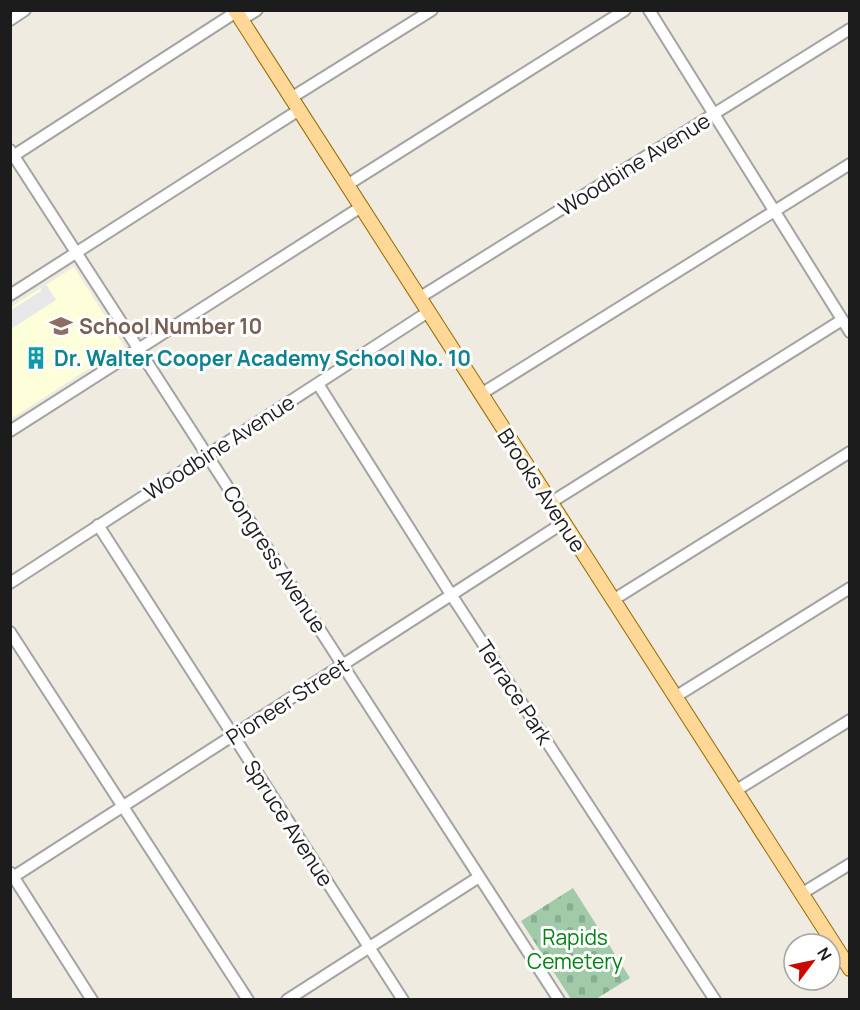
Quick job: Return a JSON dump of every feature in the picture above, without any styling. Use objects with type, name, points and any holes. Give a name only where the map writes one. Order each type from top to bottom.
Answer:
[{"type":"main road","name":"Brooks Avenue","points":[[237,14],[849,969]]},
{"type":"street","points":[[10,20],[25,10]]},
{"type":"street","points":[[12,155],[237,14],[257,10]]},
{"type":"street","points":[[10,295],[78,252],[432,10]]},
{"type":"street","points":[[347,185],[625,10]]},
{"type":"street","points":[[649,10],[849,332]]},
{"type":"street","name":"Woodbine Avenue","points":[[419,298],[849,29]]},
{"type":"street","name":"Congress Avenue","points":[[12,155],[78,252],[559,999]]},
{"type":"street","points":[[481,394],[849,164]]},
{"type":"street","points":[[10,431],[361,207]]},
{"type":"street","name":"Woodbine Avenue","points":[[10,583],[428,312]]},
{"type":"street","points":[[550,502],[842,320]]},
{"type":"street","name":"Terrace Park","points":[[318,384],[452,596],[715,999]]},
{"type":"street","points":[[613,600],[849,452]]},
{"type":"street","name":"Pioneer Street","points":[[11,876],[124,806],[563,523]]},
{"type":"street","name":"Spruce Avenue","points":[[98,525],[403,999]]},
{"type":"street","points":[[675,697],[849,588]]},
{"type":"street","points":[[10,632],[248,999]]},
{"type":"street","points":[[735,791],[849,720]]},
{"type":"street","points":[[801,894],[849,864]]},
{"type":"street","points":[[11,876],[92,999]]},
{"type":"street","points":[[287,999],[478,876]]},
{"type":"shaded area","name":"School Number 10","points":[[74,267],[124,346],[11,419],[11,307]]},
{"type":"shaded area","points":[[46,284],[56,300],[11,329],[11,310],[41,291],[41,287]]},
{"type":"green space","name":"Rapids Cemetery","points":[[573,888],[630,978],[596,999],[571,999],[521,921]]},
{"type":"place","name":"School Number 10","points":[[61,326]]},
{"type":"place","name":"Dr. Walter Cooper Academy School No. 10","points":[[36,358]]}]
